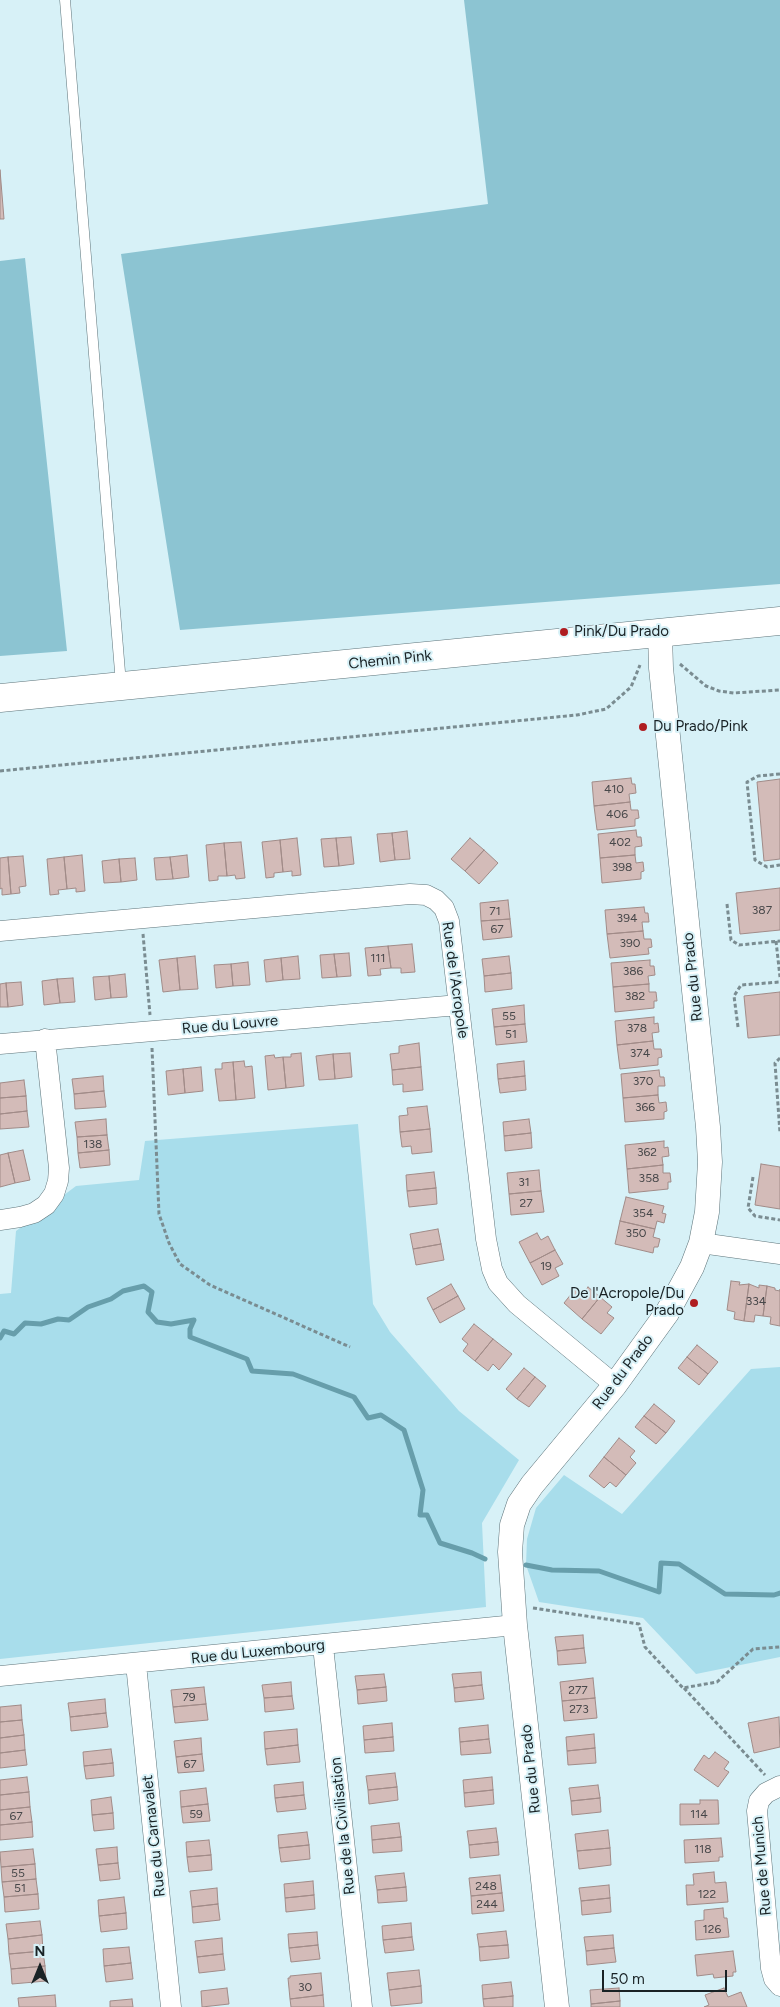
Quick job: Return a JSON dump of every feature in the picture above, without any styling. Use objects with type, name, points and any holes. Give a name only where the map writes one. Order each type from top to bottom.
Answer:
[{"type":"main road","name":"Chemin Pink","points":[[0,698],[780,621]]},
{"type":"street","name":"Rue du Prado","points":[[557,2007],[514,1617],[510,1552],[512,1525],[519,1504],[532,1485],[615,1385],[667,1314],[692,1268],[701,1243],[707,1212],[710,1162],[708,1127],[661,668],[660,634]]},
{"type":"street","name":"Rue de l'Acropole","points":[[0,931],[410,894],[426,895],[436,900],[444,908],[450,921],[486,1239],[492,1269],[498,1282],[517,1304],[615,1385]]},
{"type":"street","name":"Rue du Louvre","points":[[0,1044],[459,1005]]},
{"type":"street","points":[[0,1220],[34,1213],[46,1205],[54,1194],[58,1181],[59,1168],[45,1039]]},
{"type":"street","points":[[701,1243],[780,1254]]},
{"type":"street","name":"Rue du Luxembourg","points":[[0,1676],[323,1646],[514,1617]]},
{"type":"street","name":"Rue de la Civilisation","points":[[323,1646],[362,2007]]},
{"type":"street","name":"Rue du Carnavalet","points":[[136,1664],[171,2007]]},
{"type":"street","name":"Rue de Munich","points":[[778,1786],[766,1793],[759,1801],[757,1810],[771,1968],[774,1979],[780,1986]]},
{"type":"lane","points":[[64,0],[121,686]]},
{"type":"path","points":[[676,660],[706,686],[719,691],[734,693],[780,690]]},
{"type":"path","points":[[0,771],[577,715],[606,709],[631,687],[641,664]]},
{"type":"path","points":[[780,774],[758,776],[747,782],[755,860],[767,867],[780,865]]},
{"type":"path","points":[[727,904],[731,940],[739,945],[778,941],[780,977]]},
{"type":"path","points":[[142,918],[151,1032],[160,1214],[169,1244],[180,1264],[210,1285],[350,1347]]},
{"type":"path","points":[[738,1027],[734,996],[741,986],[780,982]]},
{"type":"path","points":[[780,1058],[775,1063],[780,1133]]},
{"type":"path","points":[[753,1176],[748,1208],[755,1216],[780,1220]]},
{"type":"path","points":[[514,1617],[529,1608],[639,1624],[645,1646],[778,1786]]},
{"type":"path","points":[[683,1688],[717,1682],[754,1649],[780,1647]]},
{"type":"shaded area","points":[[464,0],[780,0],[780,584],[180,630],[121,254],[488,204]]},
{"type":"shaded area","points":[[25,258],[67,651],[0,656],[0,261]]},
{"type":"shaded area","points":[[358,1124],[373,1304],[390,1332],[459,1411],[519,1460],[482,1523],[486,1607],[0,1659],[0,1294],[11,1293],[16,1231],[76,1186],[139,1180],[145,1141]]},
{"type":"shaded area","points":[[780,1367],[780,1657],[696,1674],[643,1618],[539,1602],[526,1565],[527,1539],[536,1508],[564,1475],[622,1514],[751,1369]]},
{"type":"building","points":[[0,170],[4,219],[0,219]]},
{"type":"building","points":[[631,778],[632,784],[635,784],[636,793],[629,794],[630,802],[594,806],[592,782]]},
{"type":"building","points":[[780,779],[780,859],[764,861],[757,782]]},
{"type":"building","points":[[630,802],[631,810],[638,810],[639,818],[635,819],[635,826],[597,830],[594,806]]},
{"type":"building","points":[[636,830],[637,837],[641,837],[642,846],[635,847],[635,855],[600,858],[598,834]]},
{"type":"building","points":[[407,831],[410,859],[395,860],[392,833]]},
{"type":"building","points":[[392,833],[395,860],[380,862],[377,834]]},
{"type":"building","points":[[351,837],[354,864],[339,866],[336,838]]},
{"type":"building","points":[[297,838],[301,875],[292,876],[292,871],[283,872],[280,840]]},
{"type":"building","points":[[336,838],[339,866],[324,867],[321,839]]},
{"type":"building","points":[[470,838],[484,850],[465,871],[451,859]]},
{"type":"building","points":[[280,840],[283,872],[274,873],[274,877],[266,878],[262,842]]},
{"type":"building","points":[[241,842],[245,878],[236,879],[235,875],[227,876],[224,843]]},
{"type":"building","points":[[224,843],[227,876],[218,876],[218,880],[209,881],[206,845]]},
{"type":"building","points":[[484,850],[498,863],[479,884],[465,871]]},
{"type":"building","points":[[82,855],[85,891],[76,892],[76,888],[67,889],[64,857]]},
{"type":"building","points":[[187,855],[189,877],[173,879],[170,857]]},
{"type":"building","points":[[635,855],[636,863],[643,862],[644,871],[641,872],[641,879],[602,883],[600,858]]},
{"type":"building","points":[[23,856],[26,886],[19,887],[20,893],[11,894],[8,857]]},
{"type":"building","points":[[8,857],[11,894],[2,895],[2,888],[0,889],[0,858]]},
{"type":"building","points":[[64,857],[67,889],[58,890],[59,894],[50,895],[47,859]]},
{"type":"building","points":[[170,857],[173,879],[156,880],[154,858]]},
{"type":"building","points":[[135,858],[137,880],[121,882],[119,859]]},
{"type":"building","points":[[119,859],[121,882],[104,883],[102,861]]},
{"type":"building","points":[[780,888],[780,930],[740,934],[736,893]]},
{"type":"building","points":[[508,900],[510,919],[481,921],[480,903]]},
{"type":"building","points":[[644,907],[645,913],[648,913],[649,922],[642,922],[643,931],[607,934],[605,910]]},
{"type":"building","points":[[510,919],[512,937],[483,940],[481,921]]},
{"type":"building","points":[[643,931],[644,939],[651,939],[652,947],[648,948],[649,954],[610,958],[607,934]]},
{"type":"building","points":[[412,944],[415,972],[401,973],[401,968],[391,968],[388,946]]},
{"type":"building","points":[[388,946],[391,968],[380,969],[381,975],[368,976],[365,948]]},
{"type":"building","points":[[349,953],[351,976],[337,977],[334,954]]},
{"type":"building","points":[[334,954],[337,977],[322,978],[320,955]]},
{"type":"building","points":[[195,956],[198,989],[180,990],[177,958]]},
{"type":"building","points":[[298,956],[300,979],[283,980],[281,958]]},
{"type":"building","points":[[509,956],[511,973],[484,976],[482,959]]},
{"type":"building","points":[[177,958],[180,990],[163,992],[159,960]]},
{"type":"building","points":[[281,958],[283,980],[266,982],[264,960]]},
{"type":"building","points":[[650,960],[650,966],[654,966],[655,975],[648,976],[649,984],[613,987],[611,963]]},
{"type":"building","points":[[248,962],[250,985],[233,986],[231,964]]},
{"type":"building","points":[[231,964],[233,986],[216,988],[214,965]]},
{"type":"building","points":[[511,973],[512,989],[485,992],[484,976]]},
{"type":"building","points":[[125,974],[127,997],[111,998],[109,976]]},
{"type":"building","points":[[109,976],[111,998],[95,1000],[93,977]]},
{"type":"building","points":[[73,978],[75,1002],[60,1003],[57,979]]},
{"type":"building","points":[[57,979],[60,1003],[44,1005],[42,981]]},
{"type":"building","points":[[21,982],[23,1005],[8,1007],[6,983]]},
{"type":"building","points":[[6,983],[8,1007],[0,1007],[0,984]]},
{"type":"building","points":[[649,984],[649,992],[656,992],[657,1001],[654,1001],[654,1008],[615,1012],[613,987]]},
{"type":"building","points":[[780,992],[780,1035],[748,1038],[744,996]]},
{"type":"building","points":[[524,1005],[525,1024],[494,1027],[492,1009]]},
{"type":"building","points":[[654,1017],[654,1024],[658,1023],[659,1032],[652,1033],[653,1041],[617,1045],[615,1021]]},
{"type":"building","points":[[525,1024],[527,1042],[496,1045],[494,1027]]},
{"type":"building","points":[[653,1041],[654,1049],[661,1049],[662,1057],[658,1058],[658,1065],[620,1069],[617,1045]]},
{"type":"building","points":[[419,1043],[421,1067],[392,1070],[390,1054],[399,1053],[399,1046]]},
{"type":"building","points":[[301,1053],[304,1086],[286,1088],[283,1057],[291,1057],[291,1054]]},
{"type":"building","points":[[350,1053],[352,1077],[335,1079],[333,1054]]},
{"type":"building","points":[[333,1054],[335,1079],[319,1080],[316,1056]]},
{"type":"building","points":[[274,1055],[275,1058],[283,1057],[286,1088],[268,1090],[265,1056]]},
{"type":"building","points":[[244,1061],[245,1067],[252,1066],[255,1098],[236,1100],[233,1062]]},
{"type":"building","points":[[524,1061],[525,1076],[498,1079],[497,1064]]},
{"type":"building","points":[[233,1062],[236,1100],[219,1101],[215,1069],[222,1069],[222,1063]]},
{"type":"building","points":[[201,1067],[203,1091],[185,1093],[183,1069]]},
{"type":"building","points":[[421,1067],[423,1090],[403,1092],[403,1084],[393,1085],[392,1070]]},
{"type":"building","points":[[183,1069],[185,1093],[168,1095],[166,1071]]},
{"type":"building","points":[[659,1070],[660,1077],[664,1077],[665,1086],[658,1086],[658,1095],[623,1098],[621,1074]]},
{"type":"building","points":[[103,1076],[104,1091],[74,1094],[72,1079]]},
{"type":"building","points":[[525,1076],[526,1090],[500,1093],[498,1079]]},
{"type":"building","points":[[24,1080],[26,1096],[0,1098],[0,1083]]},
{"type":"building","points":[[104,1091],[106,1107],[75,1109],[74,1094]]},
{"type":"building","points":[[658,1095],[659,1103],[666,1102],[667,1111],[664,1112],[664,1119],[625,1122],[623,1098]]},
{"type":"building","points":[[26,1096],[27,1111],[0,1114],[0,1098]]},
{"type":"building","points":[[427,1106],[430,1129],[400,1132],[399,1116],[408,1115],[407,1108]]},
{"type":"building","points":[[27,1111],[29,1127],[0,1129],[0,1114]]},
{"type":"building","points":[[106,1119],[107,1135],[77,1137],[75,1122]]},
{"type":"building","points":[[529,1119],[531,1133],[504,1136],[503,1122]]},
{"type":"building","points":[[430,1129],[432,1152],[412,1154],[411,1146],[402,1147],[400,1132]]},
{"type":"building","points":[[531,1133],[532,1148],[505,1151],[504,1136]]},
{"type":"building","points":[[107,1135],[109,1150],[78,1153],[77,1137]]},
{"type":"building","points":[[664,1141],[664,1148],[668,1147],[669,1156],[662,1157],[663,1165],[627,1169],[625,1145]]},
{"type":"building","points":[[23,1150],[30,1180],[15,1183],[8,1153]]},
{"type":"building","points":[[109,1150],[110,1165],[80,1168],[78,1153]]},
{"type":"building","points":[[8,1153],[15,1183],[0,1187],[0,1155]]},
{"type":"building","points":[[761,1164],[780,1167],[780,1209],[755,1205]]},
{"type":"building","points":[[663,1165],[663,1173],[670,1173],[671,1182],[668,1182],[668,1189],[629,1193],[627,1169]]},
{"type":"building","points":[[539,1170],[541,1191],[509,1194],[507,1173]]},
{"type":"building","points":[[434,1172],[436,1188],[407,1191],[406,1175]]},
{"type":"building","points":[[436,1188],[437,1204],[409,1207],[407,1191]]},
{"type":"building","points":[[541,1191],[544,1212],[511,1215],[509,1194]]},
{"type":"building","points":[[626,1197],[664,1206],[662,1213],[666,1214],[664,1223],[657,1221],[655,1229],[620,1221]]},
{"type":"building","points":[[620,1221],[655,1229],[653,1237],[660,1239],[658,1247],[654,1247],[653,1253],[615,1244]]},
{"type":"building","points":[[438,1229],[441,1244],[413,1249],[410,1234]]},
{"type":"building","points":[[537,1233],[541,1240],[548,1236],[555,1250],[530,1263],[519,1242]]},
{"type":"building","points":[[441,1244],[444,1260],[416,1265],[413,1249]]},
{"type":"building","points":[[555,1250],[563,1264],[555,1268],[559,1276],[542,1285],[530,1263]]},
{"type":"building","points":[[731,1281],[740,1282],[739,1285],[749,1284],[744,1321],[734,1319],[735,1312],[727,1310]]},
{"type":"building","points":[[451,1284],[458,1296],[433,1310],[427,1298]]},
{"type":"building","points":[[749,1284],[759,1288],[759,1285],[767,1286],[763,1316],[755,1315],[754,1322],[744,1321]]},
{"type":"building","points":[[767,1286],[780,1291],[780,1326],[770,1324],[771,1317],[763,1316]]},
{"type":"building","points":[[588,1287],[600,1297],[582,1319],[564,1303],[576,1288],[583,1293]]},
{"type":"building","points":[[458,1296],[465,1309],[440,1323],[433,1310]]},
{"type":"building","points":[[600,1297],[612,1307],[607,1313],[614,1318],[601,1334],[582,1319]]},
{"type":"building","points":[[474,1324],[493,1339],[475,1361],[463,1351],[468,1344],[462,1339]]},
{"type":"building","points":[[493,1339],[512,1354],[499,1370],[493,1364],[488,1371],[475,1361]]},
{"type":"building","points":[[697,1345],[718,1362],[708,1374],[687,1357]]},
{"type":"building","points":[[687,1357],[708,1374],[699,1385],[678,1368]]},
{"type":"building","points":[[524,1368],[535,1377],[517,1399],[506,1389]]},
{"type":"building","points":[[535,1377],[546,1386],[529,1407],[517,1399]]},
{"type":"building","points":[[654,1404],[675,1421],[666,1433],[644,1416]]},
{"type":"building","points":[[644,1416],[666,1433],[656,1444],[635,1427]]},
{"type":"building","points":[[619,1438],[635,1451],[630,1457],[636,1463],[626,1475],[604,1457]]},
{"type":"building","points":[[604,1457],[626,1475],[616,1487],[610,1482],[604,1488],[589,1476]]},
{"type":"building","points":[[583,1635],[584,1648],[557,1651],[555,1637]]},
{"type":"building","points":[[584,1648],[586,1663],[558,1665],[557,1651]]},
{"type":"building","points":[[481,1672],[482,1685],[454,1688],[452,1674]]},
{"type":"building","points":[[384,1674],[386,1687],[357,1690],[355,1676]]},
{"type":"building","points":[[593,1678],[595,1698],[562,1701],[560,1682]]},
{"type":"building","points":[[291,1682],[292,1696],[264,1698],[262,1685]]},
{"type":"building","points":[[482,1685],[484,1699],[455,1702],[454,1688]]},
{"type":"building","points":[[204,1687],[206,1704],[173,1707],[171,1690]]},
{"type":"building","points":[[386,1687],[387,1701],[358,1704],[357,1690]]},
{"type":"building","points":[[292,1696],[294,1709],[265,1712],[264,1698]]},
{"type":"building","points":[[595,1698],[597,1718],[564,1721],[562,1701]]},
{"type":"building","points":[[105,1699],[106,1713],[70,1717],[68,1703]]},
{"type":"building","points":[[206,1704],[208,1720],[175,1723],[173,1707]]},
{"type":"building","points":[[21,1705],[22,1720],[0,1722],[0,1707]]},
{"type":"building","points":[[106,1713],[108,1727],[71,1731],[70,1717]]},
{"type":"building","points":[[779,1717],[780,1747],[754,1753],[748,1723]]},
{"type":"building","points":[[22,1720],[24,1735],[0,1738],[0,1722]]},
{"type":"building","points":[[392,1723],[393,1737],[364,1740],[363,1726]]},
{"type":"building","points":[[488,1725],[489,1739],[460,1742],[459,1728]]},
{"type":"building","points":[[297,1729],[298,1745],[265,1749],[264,1732]]},
{"type":"building","points":[[594,1734],[595,1748],[567,1751],[566,1737]]},
{"type":"building","points":[[24,1735],[25,1750],[0,1753],[0,1738]]},
{"type":"building","points":[[393,1737],[394,1751],[365,1753],[364,1740]]},
{"type":"building","points":[[201,1738],[202,1754],[176,1757],[174,1741]]},
{"type":"building","points":[[489,1739],[491,1753],[461,1755],[460,1742]]},
{"type":"building","points":[[298,1745],[300,1762],[267,1765],[265,1749]]},
{"type":"building","points":[[595,1748],[596,1763],[568,1765],[567,1751]]},
{"type":"building","points":[[111,1749],[113,1763],[84,1766],[83,1752]]},
{"type":"building","points":[[25,1750],[27,1765],[0,1768],[0,1753]]},
{"type":"building","points":[[715,1752],[729,1762],[724,1769],[729,1772],[718,1787],[694,1770],[704,1755],[709,1759]]},
{"type":"building","points":[[202,1754],[204,1771],[178,1773],[176,1757]]},
{"type":"building","points":[[113,1763],[114,1776],[86,1779],[84,1766]]},
{"type":"building","points":[[395,1773],[397,1787],[368,1790],[366,1776]]},
{"type":"building","points":[[27,1777],[29,1792],[0,1795],[0,1780]]},
{"type":"building","points":[[492,1777],[493,1790],[464,1793],[463,1780]]},
{"type":"building","points":[[303,1782],[304,1795],[275,1798],[274,1785]]},
{"type":"building","points":[[598,1785],[600,1798],[571,1801],[569,1788]]},
{"type":"building","points":[[397,1787],[398,1800],[369,1804],[368,1790]]},
{"type":"building","points":[[206,1788],[208,1804],[181,1807],[180,1791]]},
{"type":"building","points":[[493,1790],[494,1804],[465,1807],[464,1793]]},
{"type":"building","points":[[29,1792],[30,1807],[0,1810],[0,1795]]},
{"type":"building","points":[[304,1795],[306,1809],[277,1812],[275,1798]]},
{"type":"building","points":[[111,1797],[113,1813],[92,1815],[91,1800]]},
{"type":"building","points":[[600,1798],[601,1812],[572,1815],[571,1801]]},
{"type":"building","points":[[700,1800],[718,1800],[719,1824],[680,1825],[680,1804],[700,1804]]},
{"type":"building","points":[[208,1804],[210,1821],[183,1823],[181,1807]]},
{"type":"building","points":[[30,1807],[32,1822],[0,1825],[0,1810]]},
{"type":"building","points":[[113,1813],[114,1829],[94,1831],[92,1815]]},
{"type":"building","points":[[32,1822],[33,1837],[0,1840],[0,1825]]},
{"type":"building","points":[[399,1823],[401,1837],[372,1840],[371,1826]]},
{"type":"building","points":[[496,1828],[498,1842],[469,1845],[467,1831]]},
{"type":"building","points":[[608,1830],[610,1848],[577,1851],[575,1834]]},
{"type":"building","points":[[307,1832],[309,1845],[279,1848],[278,1835]]},
{"type":"building","points":[[401,1837],[402,1851],[373,1853],[372,1840]]},
{"type":"building","points":[[721,1838],[723,1857],[719,1857],[719,1861],[685,1863],[684,1840]]},
{"type":"building","points":[[209,1840],[211,1855],[187,1857],[186,1842]]},
{"type":"building","points":[[498,1842],[499,1855],[470,1858],[469,1845]]},
{"type":"building","points":[[309,1845],[310,1859],[281,1862],[279,1848]]},
{"type":"building","points":[[117,1847],[118,1863],[98,1865],[96,1849]]},
{"type":"building","points":[[610,1848],[611,1865],[579,1869],[577,1851]]},
{"type":"building","points":[[33,1849],[35,1864],[1,1867],[0,1852]]},
{"type":"building","points":[[211,1855],[212,1870],[189,1872],[187,1857]]},
{"type":"building","points":[[118,1863],[120,1879],[100,1881],[98,1865]]},
{"type":"building","points":[[35,1864],[36,1879],[2,1882],[1,1867]]},
{"type":"building","points":[[714,1872],[715,1883],[726,1882],[728,1902],[687,1905],[686,1885],[694,1885],[693,1874]]},
{"type":"building","points":[[404,1873],[406,1887],[377,1890],[375,1876]]},
{"type":"building","points":[[500,1875],[502,1893],[471,1896],[469,1878]]},
{"type":"building","points":[[36,1879],[38,1894],[4,1897],[2,1882]]},
{"type":"building","points":[[313,1881],[314,1895],[285,1898],[284,1884]]},
{"type":"building","points":[[609,1885],[610,1898],[581,1901],[579,1888]]},
{"type":"building","points":[[406,1887],[407,1901],[378,1903],[377,1890]]},
{"type":"building","points":[[217,1888],[218,1904],[192,1907],[190,1891]]},
{"type":"building","points":[[502,1893],[504,1911],[472,1914],[471,1896]]},
{"type":"building","points":[[38,1894],[39,1909],[5,1912],[4,1897]]},
{"type":"building","points":[[314,1895],[315,1909],[286,1912],[285,1898]]},
{"type":"building","points":[[124,1897],[126,1913],[99,1916],[98,1900]]},
{"type":"building","points":[[610,1898],[611,1912],[582,1915],[581,1901]]},
{"type":"building","points":[[218,1904],[220,1920],[193,1923],[192,1907]]},
{"type":"building","points":[[723,1908],[724,1918],[727,1918],[729,1937],[696,1940],[695,1921],[704,1920],[704,1910]]},
{"type":"building","points":[[126,1913],[127,1929],[101,1932],[99,1916]]},
{"type":"building","points":[[40,1921],[42,1935],[8,1939],[6,1924]]},
{"type":"building","points":[[411,1923],[412,1937],[383,1940],[382,1926]]},
{"type":"building","points":[[506,1931],[508,1945],[479,1947],[477,1934]]},
{"type":"building","points":[[317,1932],[318,1945],[289,1948],[288,1934]]},
{"type":"building","points":[[42,1935],[43,1951],[9,1954],[8,1939]]},
{"type":"building","points":[[613,1935],[614,1948],[586,1951],[584,1937]]},
{"type":"building","points":[[412,1937],[414,1950],[385,1953],[383,1940]]},
{"type":"building","points":[[222,1938],[223,1954],[197,1957],[195,1941]]},
{"type":"building","points":[[318,1945],[320,1959],[291,1962],[289,1948]]},
{"type":"building","points":[[508,1945],[509,1958],[480,1961],[479,1947]]},
{"type":"building","points":[[129,1947],[131,1963],[104,1966],[103,1949]]},
{"type":"building","points":[[614,1948],[616,1962],[587,1965],[586,1951]]},
{"type":"building","points":[[43,1951],[45,1966],[11,1969],[9,1954]]},
{"type":"building","points":[[733,1951],[736,1972],[733,1972],[733,1976],[714,1978],[713,1974],[697,1976],[695,1955]]},
{"type":"building","points":[[223,1954],[225,1970],[199,1973],[197,1957]]},
{"type":"building","points":[[131,1963],[133,1979],[106,1982],[104,1966]]},
{"type":"building","points":[[45,1966],[46,1981],[12,1984],[11,1969]]},
{"type":"building","points":[[419,1970],[421,1986],[389,1990],[387,1973]]},
{"type":"building","points":[[321,1973],[323,1995],[290,1999],[288,1978],[290,1976]]},
{"type":"building","points":[[511,1982],[513,1996],[483,1999],[482,1985]]},
{"type":"building","points":[[421,1986],[422,2003],[391,2006],[389,1990]]},
{"type":"building","points":[[227,1988],[229,2004],[202,2007],[201,1991]]},
{"type":"building","points":[[619,1988],[620,2001],[591,2004],[590,1990]]},
{"type":"building","points":[[724,1988],[728,1997],[741,1992],[747,2007],[704,2007],[709,2005],[705,1995]]},
{"type":"building","points":[[55,1995],[56,2007],[19,2007],[18,1998]]},
{"type":"building","points":[[323,1995],[324,2007],[291,2007],[290,1999]]},
{"type":"building","points":[[513,1996],[513,2007],[484,2007],[483,1999]]},
{"type":"building","points":[[132,1999],[133,2007],[110,2007],[110,2001]]},
{"type":"building","points":[[620,2001],[620,2007],[591,2007],[591,2004]]},
{"type":"waterway","points":[[0,1338],[4,1331],[14,1334],[25,1323],[41,1324],[58,1319],[69,1320],[88,1307],[111,1299],[123,1291],[144,1286],[152,1292],[148,1312],[157,1322],[171,1324],[194,1320],[190,1329],[190,1337],[247,1359],[252,1371],[293,1374],[354,1397],[368,1418],[381,1415],[404,1430],[423,1490],[420,1515],[427,1515],[440,1543],[485,1559]]},
{"type":"waterway","points":[[526,1565],[552,1570],[599,1571],[659,1592],[661,1563],[679,1564],[725,1594],[774,1595],[780,1593]]},
{"type":"place","name":"Pink/Du Prado","points":[[564,632]]},
{"type":"place","name":"Du Prado/Pink","points":[[643,727]]},
{"type":"place","name":"De l'Acropole/Du Prado","points":[[694,1303]]}]
